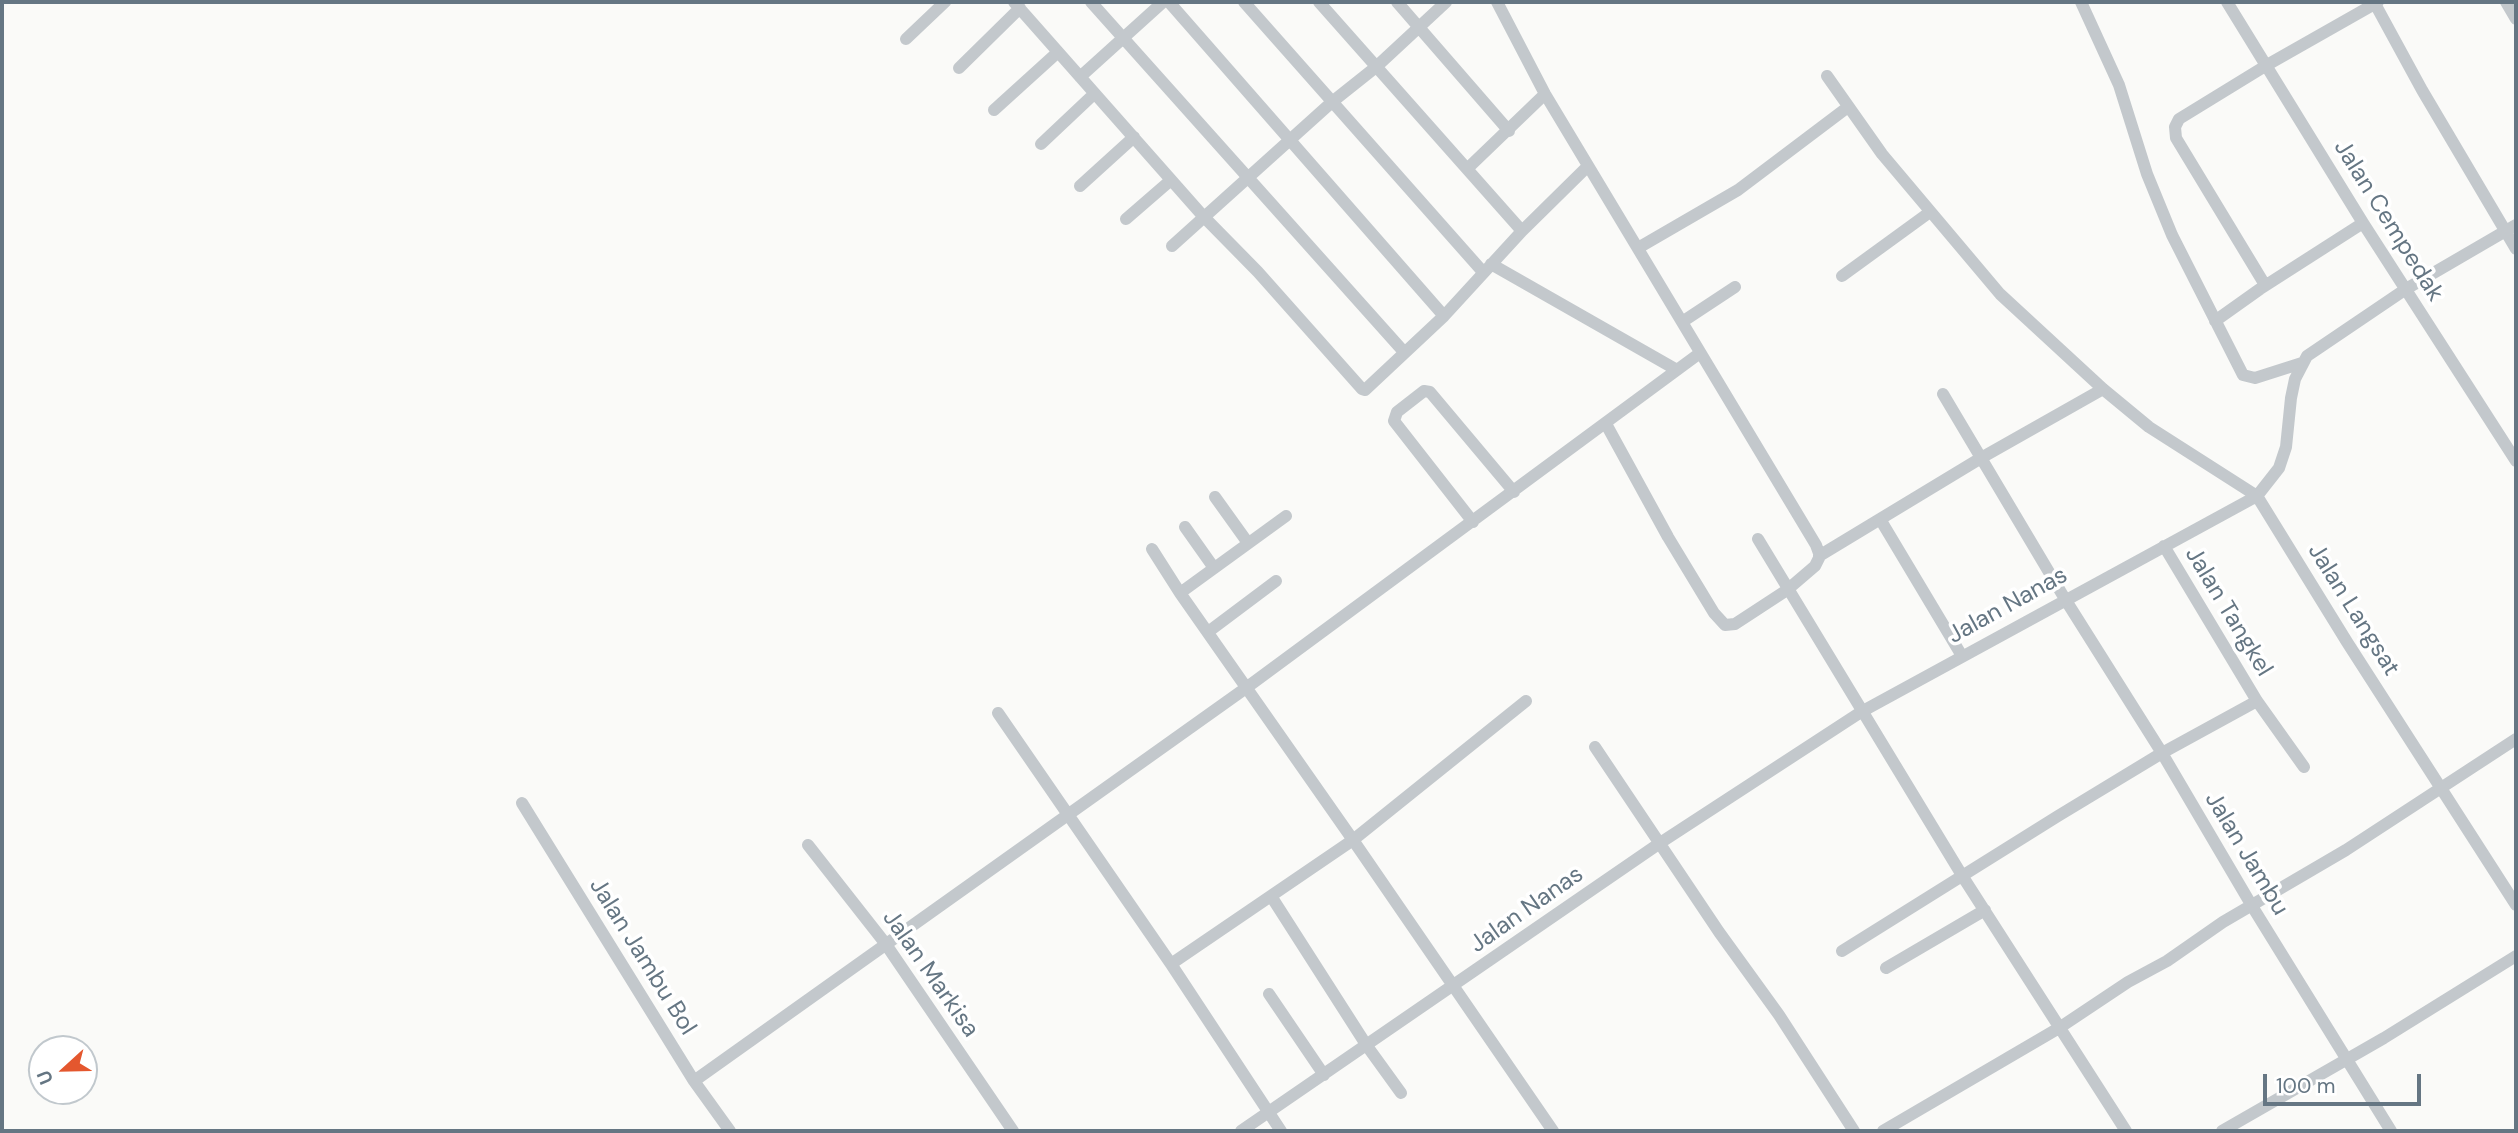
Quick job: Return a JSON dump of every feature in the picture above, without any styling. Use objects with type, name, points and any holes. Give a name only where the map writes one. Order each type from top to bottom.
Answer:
[{"type":"street","points":[[906,38],[945,2]]},
{"type":"street","points":[[1091,2],[1404,352]]},
{"type":"street","points":[[1080,77],[1163,2]]},
{"type":"street","points":[[1169,2],[1444,316]]},
{"type":"street","points":[[1244,2],[1332,102],[1487,268],[1677,370]]},
{"type":"street","points":[[1318,2],[1522,231]]},
{"type":"street","points":[[1397,2],[1509,131]]},
{"type":"street","points":[[1172,246],[1446,2]]},
{"type":"street","points":[[1497,2],[1545,94],[1816,545],[1819,555],[1815,566],[1787,590],[1735,624],[1725,625],[1714,612],[1668,537],[1606,424]]},
{"type":"street","points":[[2081,2],[2119,85],[2147,174],[2172,235],[2243,375],[2255,379],[2302,363],[2313,350],[2406,289],[2511,228]]},
{"type":"street","name":"Jalan Cempedak","points":[[2227,2],[2363,223],[2516,461]]},
{"type":"street","points":[[2265,285],[2176,138],[2175,127],[2179,118],[2376,2],[2511,228],[2516,250]]},
{"type":"street","points":[[2506,2],[2516,19]]},
{"type":"street","points":[[959,68],[1017,5],[1203,216],[1365,390],[1444,316],[1522,231],[1588,166]]},
{"type":"street","points":[[994,110],[1058,52]]},
{"type":"street","name":"Jalan Langsat","points":[[1826,76],[1882,154],[2000,294],[2102,389],[2149,427],[2257,496],[2516,905]]},
{"type":"street","points":[[1041,144],[1094,94]]},
{"type":"street","points":[[1468,168],[1545,94]]},
{"type":"street","points":[[1638,248],[1738,191],[1849,107]]},
{"type":"street","points":[[1080,186],[1134,137]]},
{"type":"street","points":[[1126,219],[1171,180]]},
{"type":"street","points":[[1842,276],[1930,212]]},
{"type":"street","points":[[2216,321],[2265,285],[2363,223]]},
{"type":"street","points":[[1682,322],[1735,288]]},
{"type":"street","points":[[694,1081],[1246,688],[1700,353]]},
{"type":"street","name":"Jalan Nanas","points":[[1241,1131],[1660,843],[1861,712],[2257,496],[2279,468],[2286,447],[2291,398],[2302,363]]},
{"type":"street","points":[[1819,555],[2102,389]]},
{"type":"street","points":[[1474,522],[1394,421],[1397,412],[1424,391],[1430,392],[1514,492]]},
{"type":"street","name":"Jalan Jambu","points":[[1943,394],[2065,599],[2162,753],[2252,906],[2391,1131]]},
{"type":"street","points":[[1215,497],[1248,543]]},
{"type":"street","points":[[1180,593],[1286,516]]},
{"type":"street","points":[[1880,519],[1962,656]]},
{"type":"street","points":[[1185,527],[1214,568]]},
{"type":"street","points":[[1758,539],[1963,877],[2126,1131]]},
{"type":"street","name":"Jalan Tangkel","points":[[2164,545],[2257,701],[2304,767]]},
{"type":"street","points":[[1152,550],[1553,1131]]},
{"type":"street","points":[[1208,632],[1276,581]]},
{"type":"street","points":[[1171,964],[1353,839],[1526,701]]},
{"type":"street","points":[[1842,951],[2162,753],[2257,701]]},
{"type":"street","points":[[998,713],[1171,964],[1280,1131]]},
{"type":"street","points":[[1883,1131],[2059,1028],[2128,982],[2166,961],[2222,922],[2346,850],[2516,739]]},
{"type":"street","points":[[1595,747],[1719,932],[1779,1015],[1854,1131]]},
{"type":"street","name":"Jalan Jambu Bol","points":[[522,803],[694,1081],[730,1131]]},
{"type":"street","name":"Jalan Markisa","points":[[808,845],[886,943],[1013,1131]]},
{"type":"street","points":[[1271,896],[1367,1046],[1401,1093]]},
{"type":"street","points":[[1886,968],[1985,910]]},
{"type":"street","points":[[2222,1131],[2346,1060],[2516,956]]},
{"type":"street","points":[[1269,994],[1324,1075]]}]
